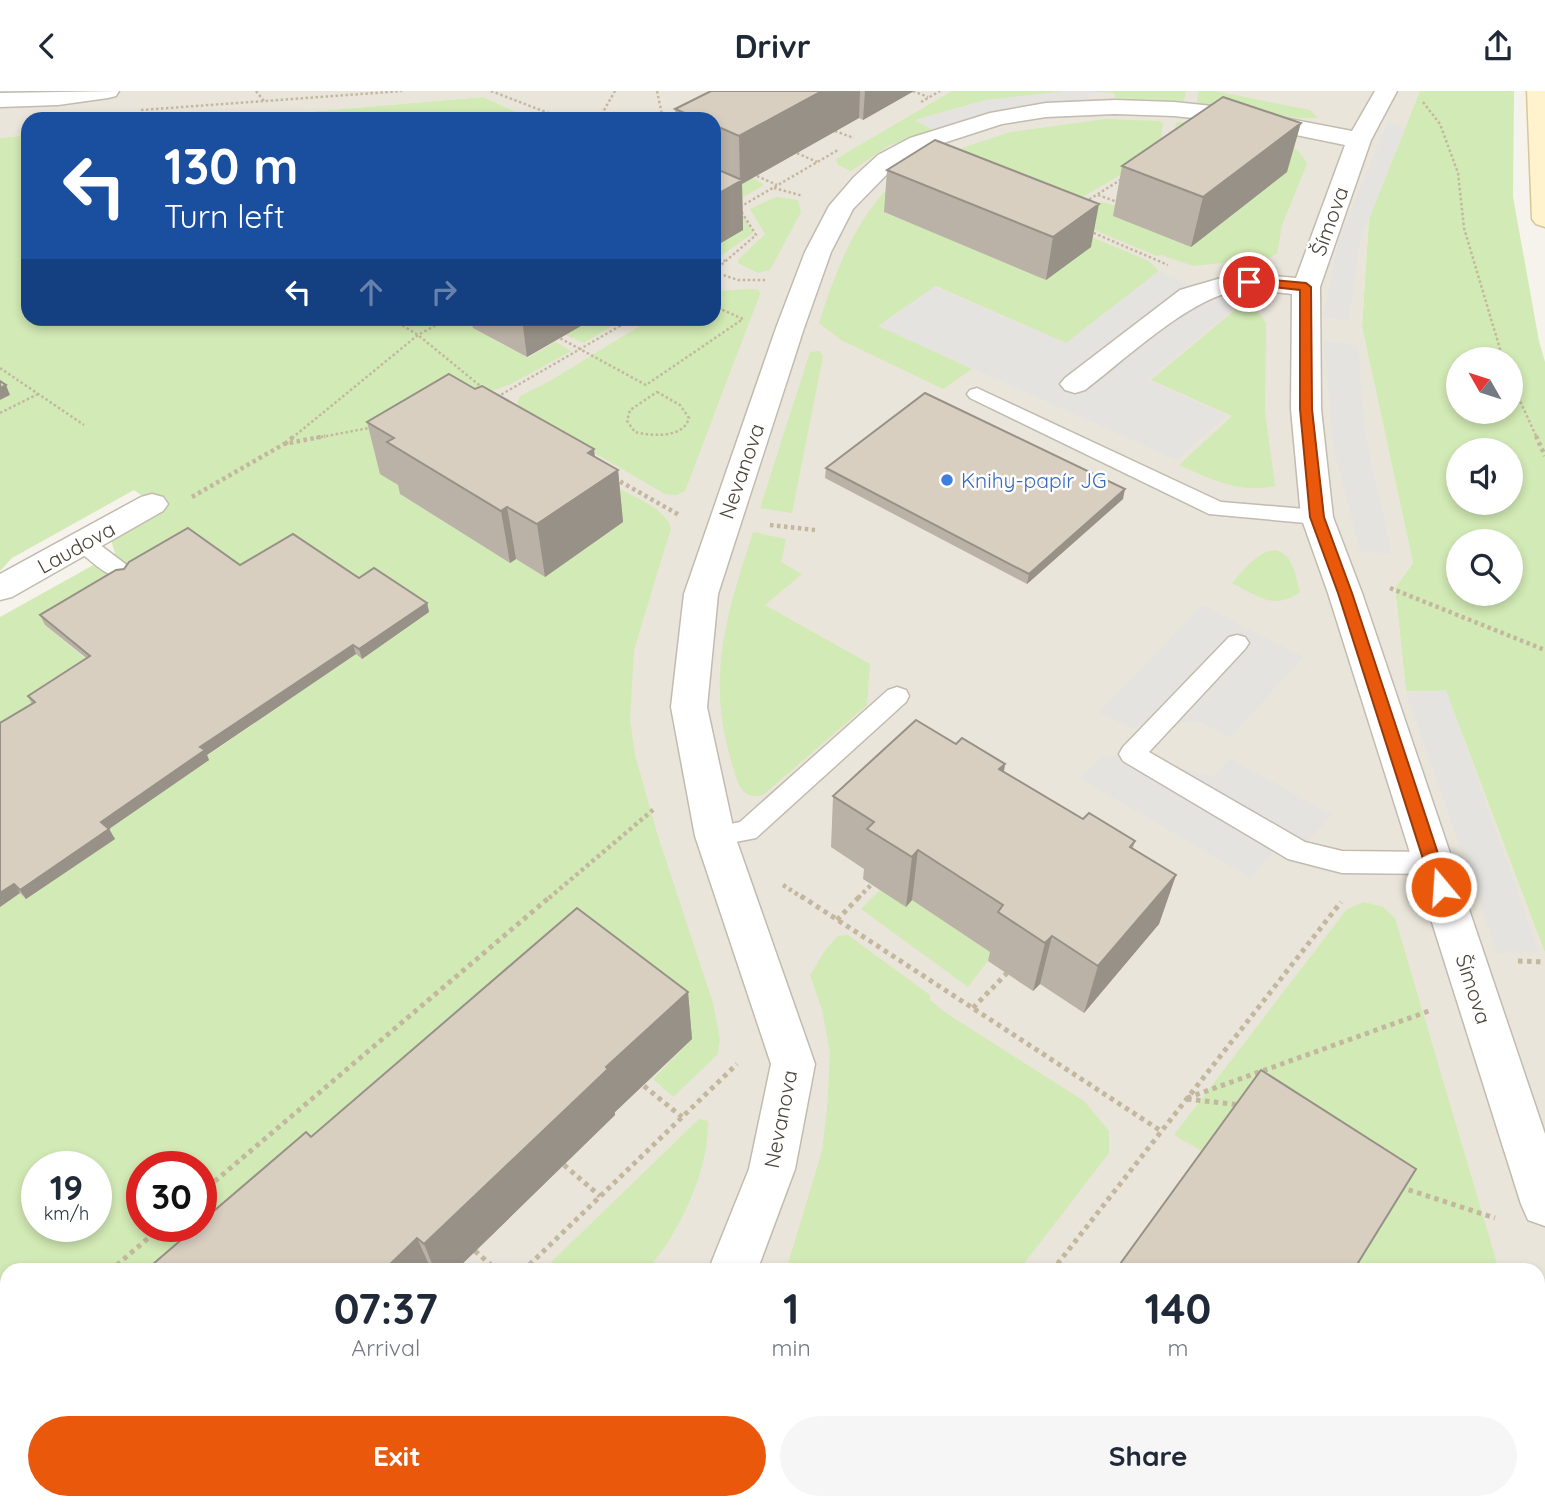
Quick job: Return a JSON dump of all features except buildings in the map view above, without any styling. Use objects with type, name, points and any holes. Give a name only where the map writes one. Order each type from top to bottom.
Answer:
[{"type":"main road","points":[[1538,91],[1545,219]]},
{"type":"street","points":[[0,100],[58,98],[108,91]]},
{"type":"street","name":"Šímova","points":[[1386,91],[1359,139],[1306,287],[1306,409],[1317,517],[1345,593],[1545,1204]]},
{"type":"street","name":"Nevanova","points":[[736,1263],[772,1168],[793,1064],[715,836],[689,707],[701,594],[818,252],[842,207],[863,182],[887,160],[919,143],[998,118],[1046,110],[1115,107],[1174,109],[1233,115],[1359,139]]},
{"type":"street","points":[[1075,384],[1190,296],[1228,284],[1249,282],[1306,287]]},
{"type":"street","name":"Laudova","points":[[0,589],[152,504]]},
{"type":"lane","points":[[977,394],[1217,509],[1317,517]]},
{"type":"lane","points":[[83,543],[120,571]]},
{"type":"lane","points":[[1237,643],[1132,754],[1298,851],[1342,862],[1433,863]]},
{"type":"lane","points":[[715,836],[747,831],[897,695]]},
{"type":"path","points":[[256,91],[264,101]]},
{"type":"path","points":[[138,111],[402,91]]},
{"type":"path","points":[[491,91],[546,112]]},
{"type":"path","points":[[603,112],[615,91]]},
{"type":"path","points":[[657,91],[662,112]]},
{"type":"path","points":[[913,91],[929,98]]},
{"type":"path","points":[[1423,102],[1440,124],[1458,173],[1464,228],[1499,347]]},
{"type":"path","points":[[835,131],[856,139]]},
{"type":"path","points":[[797,153],[817,162]]},
{"type":"path","points":[[757,176],[775,187],[812,199]]},
{"type":"path","points":[[1079,206],[1125,178]]},
{"type":"path","points":[[1098,195],[1127,206]]},
{"type":"path","points":[[721,265],[756,235],[735,202]]},
{"type":"path","points":[[1085,229],[1174,268]]},
{"type":"path","points":[[721,260],[725,261]]},
{"type":"path","points":[[721,274],[738,280],[770,280]]},
{"type":"path","points":[[646,384],[743,319],[721,309]]},
{"type":"path","points":[[404,326],[496,398],[620,326]]},
{"type":"path","points":[[190,499],[284,445],[418,335],[434,326]]},
{"type":"path","points":[[555,336],[646,384],[687,411],[687,423],[673,433],[652,436],[635,432],[630,427],[627,415],[630,410],[657,392]]},
{"type":"path","points":[[0,368],[84,425]]},
{"type":"path","points":[[0,413],[38,394]]},
{"type":"path","points":[[1523,408],[1545,456]]},
{"type":"path","points":[[284,445],[378,426]]},
{"type":"path","points":[[612,477],[681,516]]},
{"type":"path","points":[[768,525],[816,530]]},
{"type":"path","points":[[1382,589],[1395,588],[1545,650]]},
{"type":"path","points":[[217,1179],[654,809]]},
{"type":"path","points":[[780,883],[1161,1131]]},
{"type":"path","points":[[837,920],[872,884]]},
{"type":"path","points":[[1058,1263],[1339,904],[1350,896]]},
{"type":"path","points":[[973,1008],[1007,974]]},
{"type":"path","points":[[1186,1098],[1432,1010]]},
{"type":"path","points":[[531,1263],[737,1064]]},
{"type":"path","points":[[644,1086],[682,1117]]},
{"type":"path","points":[[1186,1098],[1255,1107]]},
{"type":"path","points":[[564,1165],[600,1196]]},
{"type":"path","points":[[1397,1186],[1495,1218]]},
{"type":"path","points":[[119,1263],[144,1242]]},
{"type":"path","points":[[475,1251],[489,1263]]},
{"type":"shaded area","points":[[0,91],[1420,91],[1369,218],[1362,327],[1413,563],[1395,588],[1406,691],[1446,690],[1545,953],[1545,1263],[70,1263],[126,1235],[126,1242],[217,1242],[217,1153],[627,787],[269,465],[390,326],[721,326],[721,112],[516,112],[483,97],[306,112],[21,112],[21,136],[0,138]]},
{"type":"shaded area","points":[[1086,91],[1089,100],[1014,108],[932,129],[915,120],[986,100]]},
{"type":"shaded area","points":[[1387,123],[1406,127],[1360,240],[1349,321],[1323,317],[1339,238]]},
{"type":"shaded area","points":[[1159,271],[1238,305],[1147,380],[1228,416],[1176,460],[878,326],[934,287],[1066,343]]},
{"type":"shaded area","points":[[1324,340],[1358,346],[1365,433],[1392,554],[1360,551],[1333,445]]},
{"type":"shaded area","points":[[1202,605],[1303,657],[1231,737],[1197,721],[1131,728],[1099,712]]},
{"type":"shaded area","points":[[1446,690],[1539,952],[1497,953],[1406,693]]},
{"type":"shaded area","points":[[1132,754],[1213,777],[1230,758],[1332,815],[1298,851],[1269,856],[1251,878],[1079,778],[1102,757]]},
{"type":"green space","points":[[952,91],[1067,91],[986,100],[925,117],[916,121],[932,129],[888,146],[851,171],[838,165],[836,159]]},
{"type":"green space","points":[[1086,91],[1186,91],[1184,101],[1116,98],[1114,93]]},
{"type":"green space","points":[[1198,91],[1215,91],[1310,110],[1318,118],[1298,118],[1197,103]]},
{"type":"green space","points":[[1420,91],[1514,91],[1513,197],[1545,362],[1545,953],[1446,691],[1406,691],[1395,588],[1413,563],[1362,327],[1369,218]]},
{"type":"green space","points":[[483,97],[516,112],[306,112]]},
{"type":"green space","points":[[1106,119],[1159,121],[1163,123],[1160,145],[1137,165],[1064,208],[940,155],[1011,132]]},
{"type":"green space","points":[[1176,122],[1217,127],[1272,140],[1293,147],[1301,155],[1307,164],[1282,225],[1277,254],[1268,258],[1193,266],[1157,256],[1075,222],[1086,209],[1096,203],[1107,203],[1124,209],[1173,147]]},
{"type":"green space","points":[[21,136],[21,326],[478,326],[474,328],[528,358],[555,342],[551,339],[571,351],[513,383],[487,393],[401,495],[510,563],[516,559],[545,577],[619,488],[662,515],[671,528],[634,650],[630,719],[635,755],[657,833],[713,1003],[720,1039],[718,1054],[673,1097],[653,1079],[692,1039],[236,1263],[0,1263],[0,907],[20,893],[26,899],[114,839],[0,768],[0,617],[115,553],[111,540],[159,508],[134,490],[12,558],[0,571],[0,400],[10,395],[0,387],[0,138]],"holes":[[[279,555],[345,599],[429,612],[362,659],[356,654],[205,757],[45,625]]]},
{"type":"green space","points":[[721,177],[740,185],[753,178],[764,185],[731,204],[740,209],[753,233],[721,256],[721,243],[742,230],[721,220]]},
{"type":"green space","points":[[895,181],[885,213],[910,223],[1060,224],[1149,261],[1159,271],[1066,343],[936,286],[879,326],[972,369],[943,389],[841,340],[819,323],[848,247],[869,212]]},
{"type":"green space","points":[[776,197],[798,200],[801,212],[770,270],[758,273],[738,263],[765,234],[750,209]]},
{"type":"green space","points":[[752,289],[759,290],[760,294],[685,491],[676,495],[665,494],[522,411],[517,403],[520,396],[550,381],[640,326],[721,326],[721,291]]},
{"type":"green space","points":[[1242,304],[1260,314],[1266,323],[1265,411],[1275,486],[1262,488],[1226,484],[1179,465],[1232,416],[1151,380]]},
{"type":"green space","points":[[578,326],[612,326],[584,343],[561,333]]},
{"type":"green space","points":[[819,351],[823,356],[792,513],[760,508],[810,352]]},
{"type":"green space","points":[[753,532],[786,539],[781,562],[802,574],[765,605],[870,664],[867,705],[763,795],[756,796],[745,793],[735,773],[725,735],[720,676],[727,621]]},
{"type":"green space","points":[[1276,550],[1290,561],[1300,592],[1290,598],[1273,601],[1258,597],[1232,583],[1257,557]]},
{"type":"green space","points":[[880,890],[912,900],[993,954],[968,987],[861,909]]},
{"type":"green space","points":[[1364,902],[1383,907],[1395,918],[1497,1263],[1339,1263],[1209,1155],[1174,1135],[1347,909]]},
{"type":"green space","points":[[848,935],[930,995],[930,1000],[946,1013],[1084,1101],[1109,1131],[1109,1153],[1024,1263],[788,1263],[822,1151],[827,1109],[830,1052],[822,1010],[810,975],[826,949],[838,936]]},
{"type":"green space","points":[[699,1119],[708,1121],[707,1140],[698,1181],[681,1220],[653,1263],[550,1263]]},
{"type":"place","name":"Knihy-papír JG","points":[[947,480]]},
{"type":"route","points":[[1249,282],[1306,287],[1306,409],[1317,517],[1345,593],[1441,887]]}]
